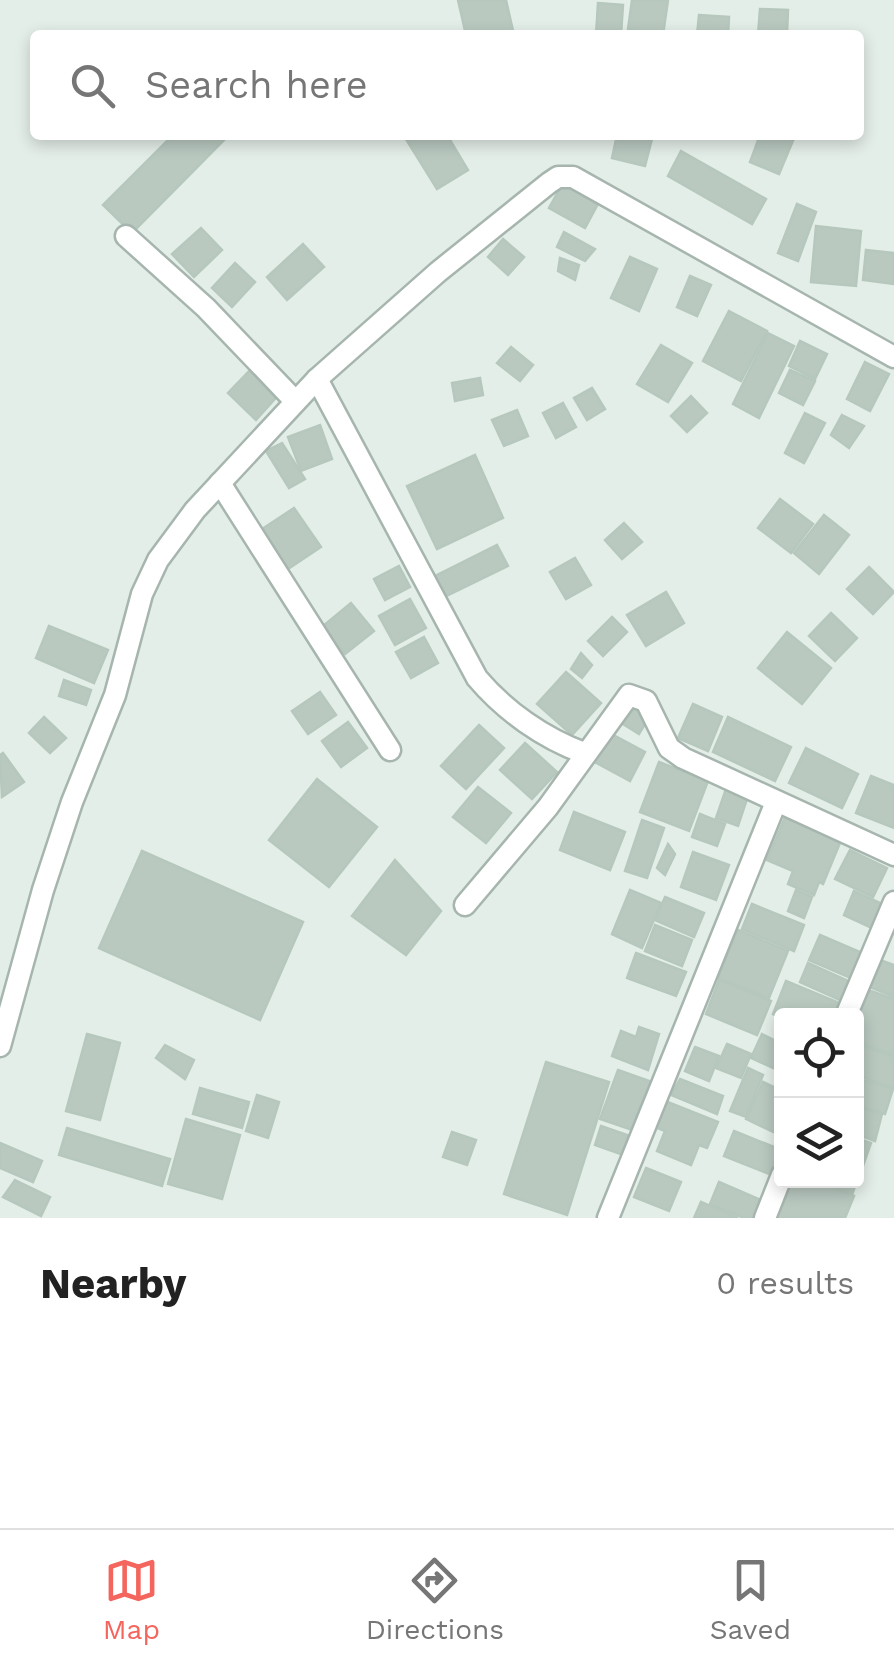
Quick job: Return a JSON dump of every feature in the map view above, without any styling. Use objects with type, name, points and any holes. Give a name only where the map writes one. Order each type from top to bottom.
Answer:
[{"type":"street","points":[[0,1046],[43,890],[72,802],[115,695],[142,594],[158,560],[176,532],[317,379],[452,260],[549,182],[566,176],[894,357]]},
{"type":"street","points":[[126,236],[206,308],[295,401]]},
{"type":"street","points":[[317,379],[477,678],[505,706],[539,731],[584,753]]},
{"type":"street","points":[[220,483],[390,750]]},
{"type":"street","points":[[464,905],[548,806],[623,700],[634,694],[646,701],[675,754],[894,855]]},
{"type":"street","points":[[608,1218],[776,802]]},
{"type":"street","points":[[849,1008],[894,902]]},
{"type":"street","points":[[765,1218],[777,1188]]},
{"type":"building","points":[[458,0],[506,0],[513,30],[465,30]]},
{"type":"building","points":[[632,0],[668,0],[664,30],[628,29]]},
{"type":"building","points":[[598,3],[623,5],[621,30],[596,30]]},
{"type":"building","points":[[760,9],[788,10],[787,30],[758,30]]},
{"type":"building","points":[[699,15],[729,17],[728,30],[698,30]]},
{"type":"building","points":[[168,140],[224,140],[132,233],[103,205]]},
{"type":"building","points":[[407,140],[450,140],[468,170],[437,189]]},
{"type":"building","points":[[616,140],[652,140],[645,166],[612,158]]},
{"type":"building","points":[[758,140],[793,140],[779,174],[750,162]]},
{"type":"building","points":[[681,151],[766,199],[752,224],[668,176]]},
{"type":"building","points":[[563,183],[599,202],[585,228],[549,208]]},
{"type":"building","points":[[797,204],[816,212],[798,261],[778,253]]},
{"type":"building","points":[[816,226],[861,231],[856,286],[811,282]]},
{"type":"building","points":[[201,228],[222,250],[194,277],[172,254]]},
{"type":"building","points":[[564,232],[595,249],[585,261],[557,247]]},
{"type":"building","points":[[503,239],[524,257],[508,275],[488,257]]},
{"type":"building","points":[[303,244],[324,267],[287,300],[267,277]]},
{"type":"building","points":[[866,250],[894,253],[894,284],[863,280]]},
{"type":"building","points":[[630,257],[657,269],[639,311],[611,298]]},
{"type":"building","points":[[560,258],[579,265],[575,280],[558,271]]},
{"type":"building","points":[[235,263],[255,282],[232,307],[212,288]]},
{"type":"building","points":[[690,276],[711,285],[697,316],[677,307]]},
{"type":"building","points":[[729,311],[767,331],[741,381],[703,361]]},
{"type":"building","points":[[768,333],[794,346],[759,418],[733,404]]},
{"type":"building","points":[[800,341],[827,354],[815,379],[789,366]]},
{"type":"building","points":[[661,345],[692,363],[668,402],[637,384]]},
{"type":"building","points":[[511,347],[533,365],[520,381],[497,363]]},
{"type":"building","points":[[865,362],[889,374],[870,411],[847,399]]},
{"type":"building","points":[[254,366],[281,392],[256,420],[228,393]]},
{"type":"building","points":[[790,370],[815,381],[803,405],[779,393]]},
{"type":"building","points":[[480,378],[483,395],[455,401],[452,383]]},
{"type":"building","points":[[592,388],[605,409],[587,420],[574,398]]},
{"type":"building","points":[[691,396],[707,413],[687,432],[671,416]]},
{"type":"building","points":[[563,403],[576,427],[556,438],[543,413]]},
{"type":"building","points":[[517,410],[528,436],[504,446],[492,420]]},
{"type":"building","points":[[805,413],[825,423],[804,463],[785,453]]},
{"type":"building","points":[[842,415],[864,426],[849,448],[831,435]]},
{"type":"building","points":[[320,425],[332,459],[301,471],[288,437]]},
{"type":"building","points":[[282,443],[305,479],[289,488],[266,451]]},
{"type":"building","points":[[475,455],[503,518],[437,549],[407,486]]},
{"type":"building","points":[[780,499],[813,524],[791,553],[758,528]]},
{"type":"building","points":[[294,508],[321,547],[285,571],[259,531]]},
{"type":"building","points":[[824,515],[849,535],[819,574],[794,553]]},
{"type":"building","points":[[624,523],[642,542],[622,559],[605,540]]},
{"type":"building","points":[[497,545],[508,566],[444,597],[433,577]]},
{"type":"building","points":[[575,558],[591,585],[566,599],[550,572]]},
{"type":"building","points":[[399,566],[410,587],[385,600],[374,579]]},
{"type":"building","points":[[869,567],[894,592],[873,614],[847,589]]},
{"type":"building","points":[[666,592],[684,623],[646,646],[627,615]]},
{"type":"building","points":[[410,599],[426,628],[395,645],[379,616]]},
{"type":"building","points":[[351,603],[374,631],[345,654],[322,627]]},
{"type":"building","points":[[831,613],[857,638],[835,661],[809,636]]},
{"type":"building","points":[[612,617],[627,632],[603,656],[588,641]]},
{"type":"building","points":[[49,626],[108,650],[94,683],[36,658]]},
{"type":"building","points":[[787,632],[831,668],[802,704],[758,668]]},
{"type":"building","points":[[424,637],[438,663],[411,678],[396,652]]},
{"type":"building","points":[[581,653],[592,665],[582,678],[571,669]]},
{"type":"building","points":[[566,672],[601,703],[572,735],[537,704]]},
{"type":"building","points":[[64,680],[91,690],[86,705],[59,696]]},
{"type":"building","points":[[320,692],[336,715],[308,734],[292,711]]},
{"type":"building","points":[[632,702],[651,714],[639,734],[620,722]]},
{"type":"building","points":[[693,704],[722,717],[708,751],[678,738]]},
{"type":"building","points":[[44,717],[66,738],[50,753],[29,733]]},
{"type":"building","points":[[728,717],[791,747],[775,781],[713,752]]},
{"type":"building","points":[[348,722],[367,748],[341,767],[322,741]]},
{"type":"building","points":[[479,725],[504,748],[466,789],[441,766]]},
{"type":"building","points":[[606,731],[645,752],[630,781],[591,760]]},
{"type":"building","points":[[525,743],[557,772],[532,799],[500,770]]},
{"type":"building","points":[[806,748],[858,774],[842,808],[789,783]]},
{"type":"building","points":[[3,753],[24,782],[2,797],[0,755]]},
{"type":"building","points":[[659,762],[708,781],[689,831],[640,812]]},
{"type":"building","points":[[871,776],[894,785],[894,828],[856,813]]},
{"type":"building","points":[[317,779],[377,827],[329,887],[269,840]]},
{"type":"building","points":[[727,786],[749,793],[738,826],[716,818]]},
{"type":"building","points":[[478,787],[511,813],[486,843],[453,817]]},
{"type":"building","points":[[574,812],[625,832],[610,870],[560,850]]},
{"type":"building","points":[[700,814],[725,824],[717,846],[692,837]]},
{"type":"building","points":[[786,815],[842,838],[823,884],[819,882],[814,895],[788,884],[793,871],[767,860]]},
{"type":"building","points":[[642,820],[664,828],[647,878],[625,871]]},
{"type":"building","points":[[668,844],[675,854],[665,875],[657,868]]},
{"type":"building","points":[[850,850],[887,868],[873,897],[835,879]]},
{"type":"building","points":[[142,851],[303,922],[260,1020],[99,948]]},
{"type":"building","points":[[693,852],[729,865],[716,900],[681,887]]},
{"type":"building","points":[[395,860],[441,911],[406,955],[352,916]]},
{"type":"building","points":[[630,890],[661,903],[642,948],[612,934]]},
{"type":"building","points":[[796,890],[812,897],[804,918],[788,911]]},
{"type":"building","points":[[854,891],[882,904],[872,928],[844,915]]},
{"type":"building","points":[[665,897],[704,913],[694,937],[655,920]]},
{"type":"building","points":[[752,904],[804,925],[794,951],[742,929]]},
{"type":"building","points":[[655,925],[692,940],[682,966],[645,951]]},
{"type":"building","points":[[738,930],[788,951],[769,998],[718,978]]},
{"type":"building","points":[[820,935],[862,953],[851,978],[809,960]]},
{"type":"building","points":[[636,953],[686,972],[676,996],[627,978]]},
{"type":"building","points":[[880,960],[894,965],[894,997],[870,987]]},
{"type":"building","points":[[808,963],[848,981],[840,1000],[800,982]]},
{"type":"building","points":[[719,980],[771,1001],[757,1035],[706,1014]]},
{"type":"building","points":[[786,981],[839,1003],[837,1008],[775,1008]]},
{"type":"building","points":[[868,990],[894,999],[894,1055],[864,1045],[861,1008]]},
{"type":"building","points":[[639,1027],[659,1034],[648,1070],[612,1056],[621,1031],[636,1037]]},
{"type":"building","points":[[87,1034],[120,1043],[100,1120],[66,1111]]},
{"type":"building","points":[[762,1034],[774,1040],[774,1068],[751,1058]]},
{"type":"building","points":[[727,1044],[751,1054],[741,1078],[716,1068]]},
{"type":"building","points":[[165,1045],[194,1060],[185,1079],[156,1058]]},
{"type":"building","points":[[864,1046],[894,1057],[894,1088],[864,1078]]},
{"type":"building","points":[[695,1047],[719,1056],[709,1081],[685,1071]]},
{"type":"building","points":[[546,1062],[609,1082],[567,1215],[504,1194]]},
{"type":"building","points":[[748,1068],[763,1075],[746,1117],[730,1111]]},
{"type":"building","points":[[618,1070],[652,1082],[635,1131],[600,1119]]},
{"type":"building","points":[[680,1079],[723,1096],[717,1114],[671,1095]]},
{"type":"building","points":[[864,1080],[893,1089],[885,1114],[864,1107]]},
{"type":"building","points":[[763,1082],[774,1087],[774,1132],[746,1119]]},
{"type":"building","points":[[200,1088],[249,1102],[242,1128],[193,1114]]},
{"type":"building","points":[[257,1095],[279,1102],[268,1138],[246,1131]]},
{"type":"building","points":[[665,1101],[718,1122],[707,1148],[699,1145],[691,1165],[657,1151],[665,1131],[655,1127]]},
{"type":"building","points":[[864,1109],[882,1114],[875,1141],[864,1137]]},
{"type":"building","points":[[186,1119],[240,1135],[222,1199],[168,1184]]},
{"type":"building","points":[[601,1126],[633,1137],[626,1156],[595,1145]]},
{"type":"building","points":[[67,1128],[170,1159],[162,1186],[59,1155]]},
{"type":"building","points":[[734,1131],[774,1147],[769,1174],[724,1156]]},
{"type":"building","points":[[452,1132],[476,1140],[467,1165],[443,1157]]},
{"type":"building","points":[[864,1141],[871,1143],[864,1163]]},
{"type":"building","points":[[0,1143],[42,1161],[33,1182],[0,1168]]},
{"type":"building","points":[[646,1168],[681,1182],[669,1211],[634,1197]]},
{"type":"building","points":[[15,1180],[50,1197],[41,1216],[3,1197]]},
{"type":"building","points":[[719,1182],[763,1201],[756,1218],[744,1218],[710,1204]]},
{"type":"building","points":[[789,1188],[834,1188],[854,1196],[845,1218],[777,1218]]},
{"type":"building","points":[[836,1188],[854,1188],[852,1195]]},
{"type":"building","points":[[701,1202],[738,1218],[694,1218]]}]
